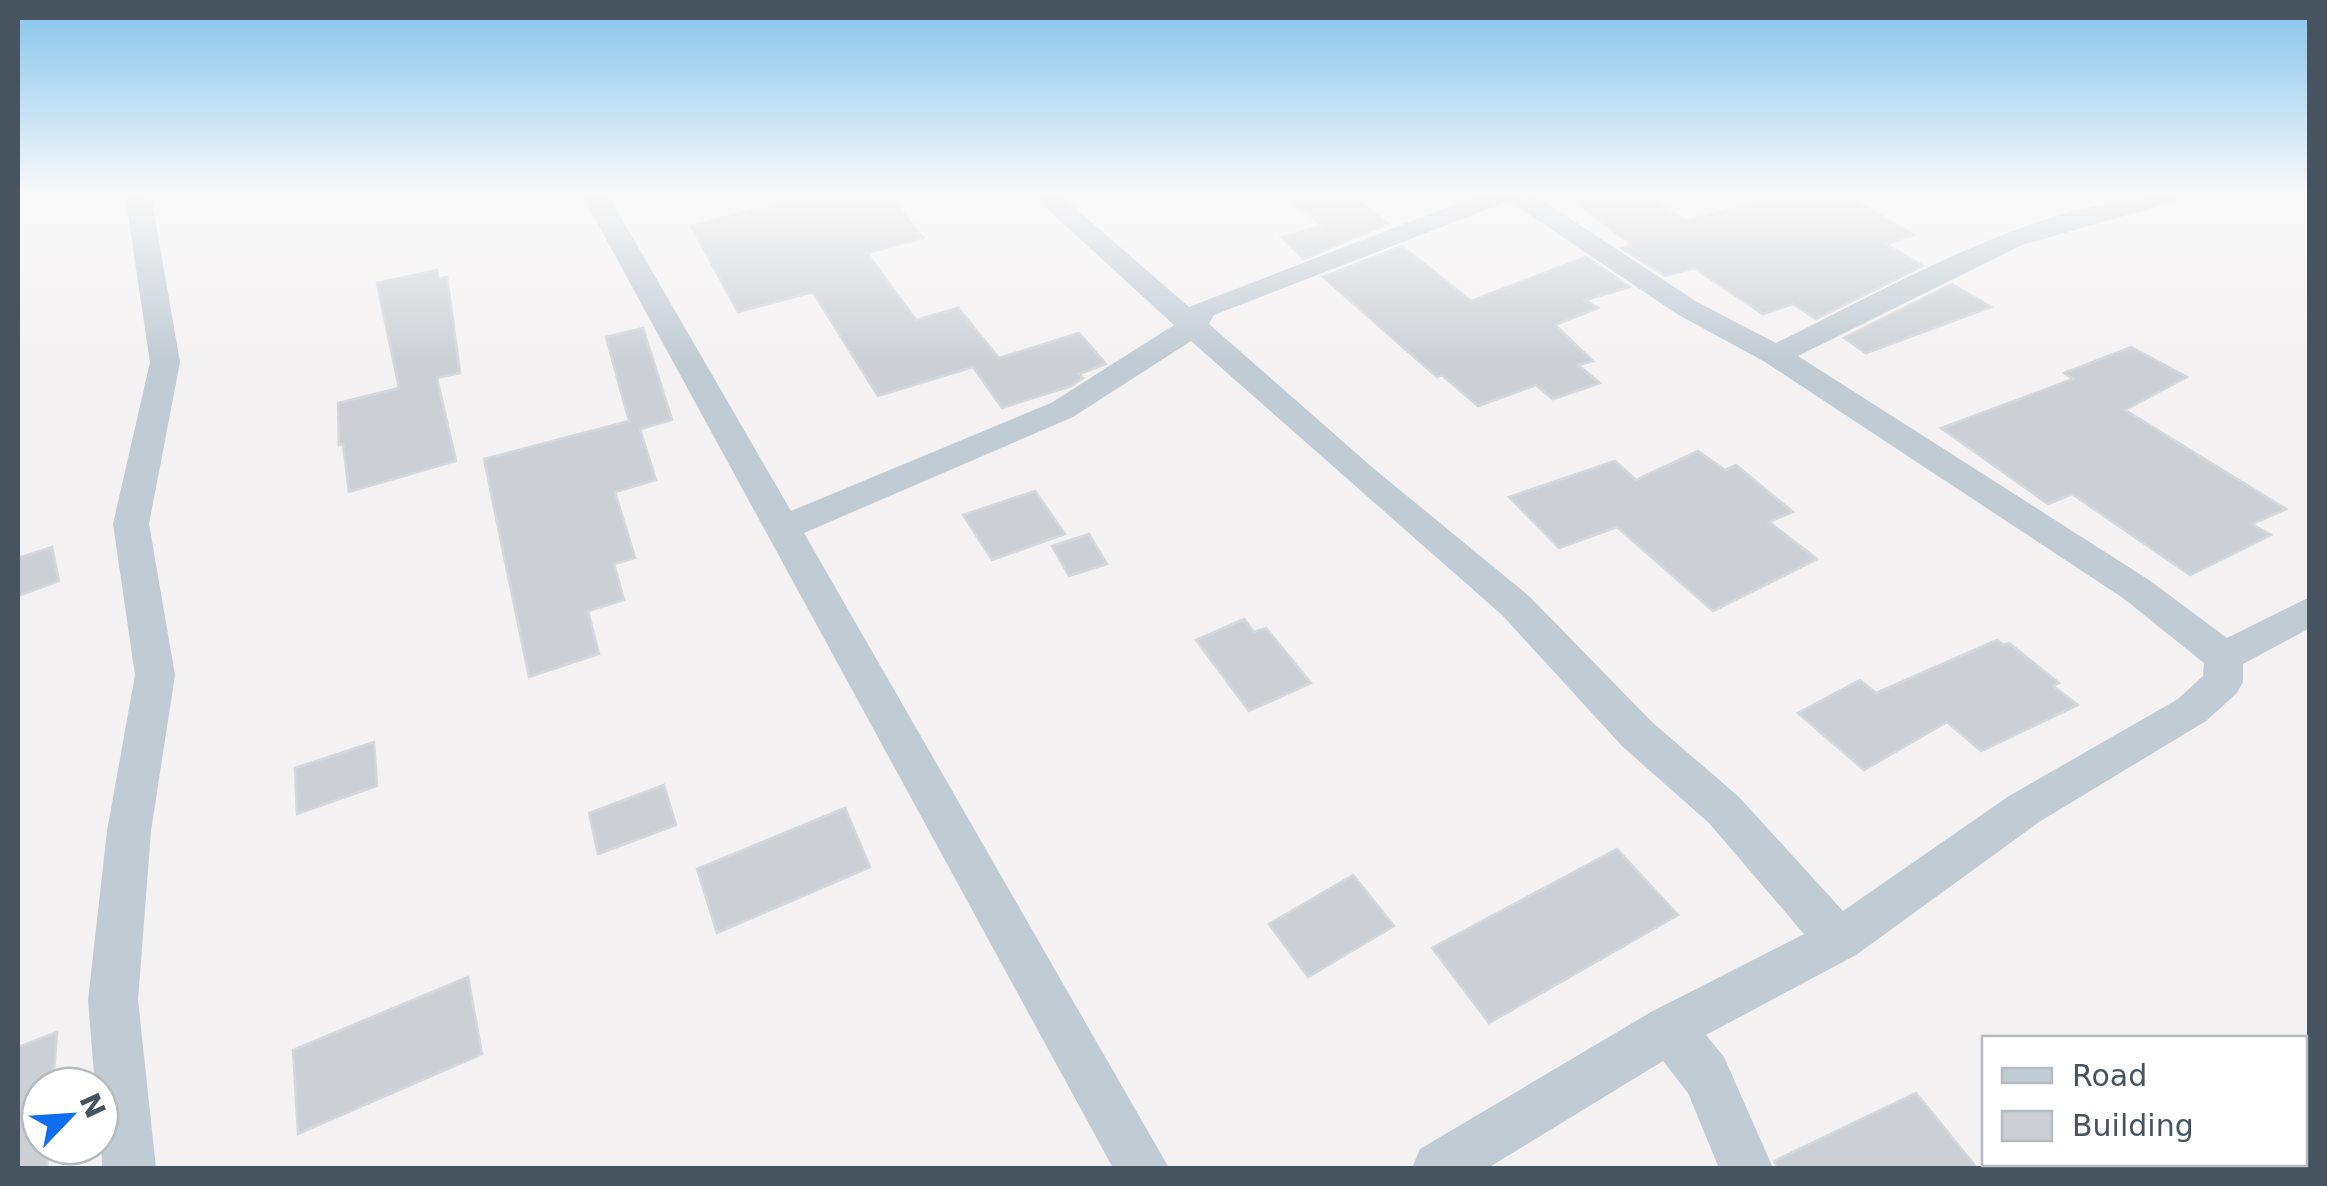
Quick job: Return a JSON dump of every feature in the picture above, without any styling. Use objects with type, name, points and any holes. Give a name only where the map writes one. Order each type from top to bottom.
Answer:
[{"type":"street","points":[[129,1168],[113,1000],[130,831],[155,675],[131,524],[165,362],[147,250]]},
{"type":"street","points":[[626,250],[1142,1168]]},
{"type":"street","points":[[1109,250],[1474,575],[1516,606],[1637,734],[1724,810],[1839,940]]},
{"type":"street","points":[[782,529],[1062,410],[1193,326],[1202,310],[1356,250]]},
{"type":"street","points":[[1601,250],[1687,308],[1776,355],[2136,589],[2224,658]]},
{"type":"street","points":[[1776,355],[1989,250]]},
{"type":"street","points":[[2224,658],[2310,612]]},
{"type":"street","points":[[1439,1168],[1668,1029],[1839,940],[2024,809],[2192,710],[2224,682],[2224,658]]},
{"type":"street","points":[[1668,1029],[1706,1075],[1746,1168]]},
{"type":"building","points":[[704,250],[877,250],[867,253],[916,320],[958,308],[999,358],[1079,333],[1106,364],[1079,374],[1083,378],[1071,386],[1002,408],[973,367],[878,396],[813,292],[738,312]]},
{"type":"building","points":[[1295,250],[1325,250],[1304,259]]},
{"type":"building","points":[[1391,250],[1407,250],[1471,301],[1586,257],[1630,287],[1585,300],[1598,308],[1555,325],[1593,361],[1578,365],[1600,383],[1553,399],[1536,385],[1478,406],[1442,375],[1437,377],[1323,277]]},
{"type":"building","points":[[1625,250],[1897,250],[1923,266],[1816,319],[1793,304],[1763,314],[1694,268],[1665,276]]},
{"type":"building","points":[[437,270],[438,279],[447,277],[460,373],[437,378],[456,461],[349,492],[343,444],[339,445],[338,403],[399,388],[377,283]]},
{"type":"building","points":[[1952,284],[1991,307],[1866,353],[1844,338]]},
{"type":"building","points":[[643,328],[672,420],[640,429],[656,480],[615,492],[635,558],[614,564],[624,600],[588,611],[599,654],[529,677],[484,459],[629,421],[606,337]]},
{"type":"building","points":[[2131,347],[2187,377],[2125,410],[2286,509],[2252,524],[2271,535],[2190,575],[2072,494],[2048,504],[1941,428],[2073,379],[2064,373]]},
{"type":"building","points":[[1698,451],[1725,470],[1736,465],[1793,512],[1769,522],[1817,559],[1713,611],[1617,527],[1559,548],[1509,497],[1615,461],[1636,480]]},
{"type":"building","points":[[1035,491],[1065,534],[992,560],[963,515]]},
{"type":"building","points":[[1089,534],[1107,564],[1069,576],[1052,546]]},
{"type":"building","points":[[52,547],[59,581],[18,596],[18,558]]},
{"type":"building","points":[[1244,619],[1254,632],[1266,628],[1311,683],[1249,711],[1196,640]]},
{"type":"building","points":[[1997,640],[2003,645],[2009,643],[2059,683],[2053,686],[2078,705],[1981,751],[1947,722],[1864,770],[1798,713],[1860,680],[1876,693]]},
{"type":"building","points":[[374,742],[377,786],[297,814],[295,768]]},
{"type":"building","points":[[664,785],[676,825],[598,854],[589,813]]},
{"type":"building","points":[[845,808],[870,867],[717,933],[697,869]]},
{"type":"building","points":[[1617,849],[1678,915],[1489,1023],[1432,948]]},
{"type":"building","points":[[1353,875],[1394,926],[1308,977],[1269,924]]},
{"type":"building","points":[[468,977],[482,1054],[298,1134],[293,1050]]},
{"type":"building","points":[[57,1032],[54,1066],[20,1066],[20,1166],[47,1168],[18,1168],[18,1047]]},
{"type":"building","points":[[1916,1093],[1977,1168],[1777,1168],[1774,1161]]}]
